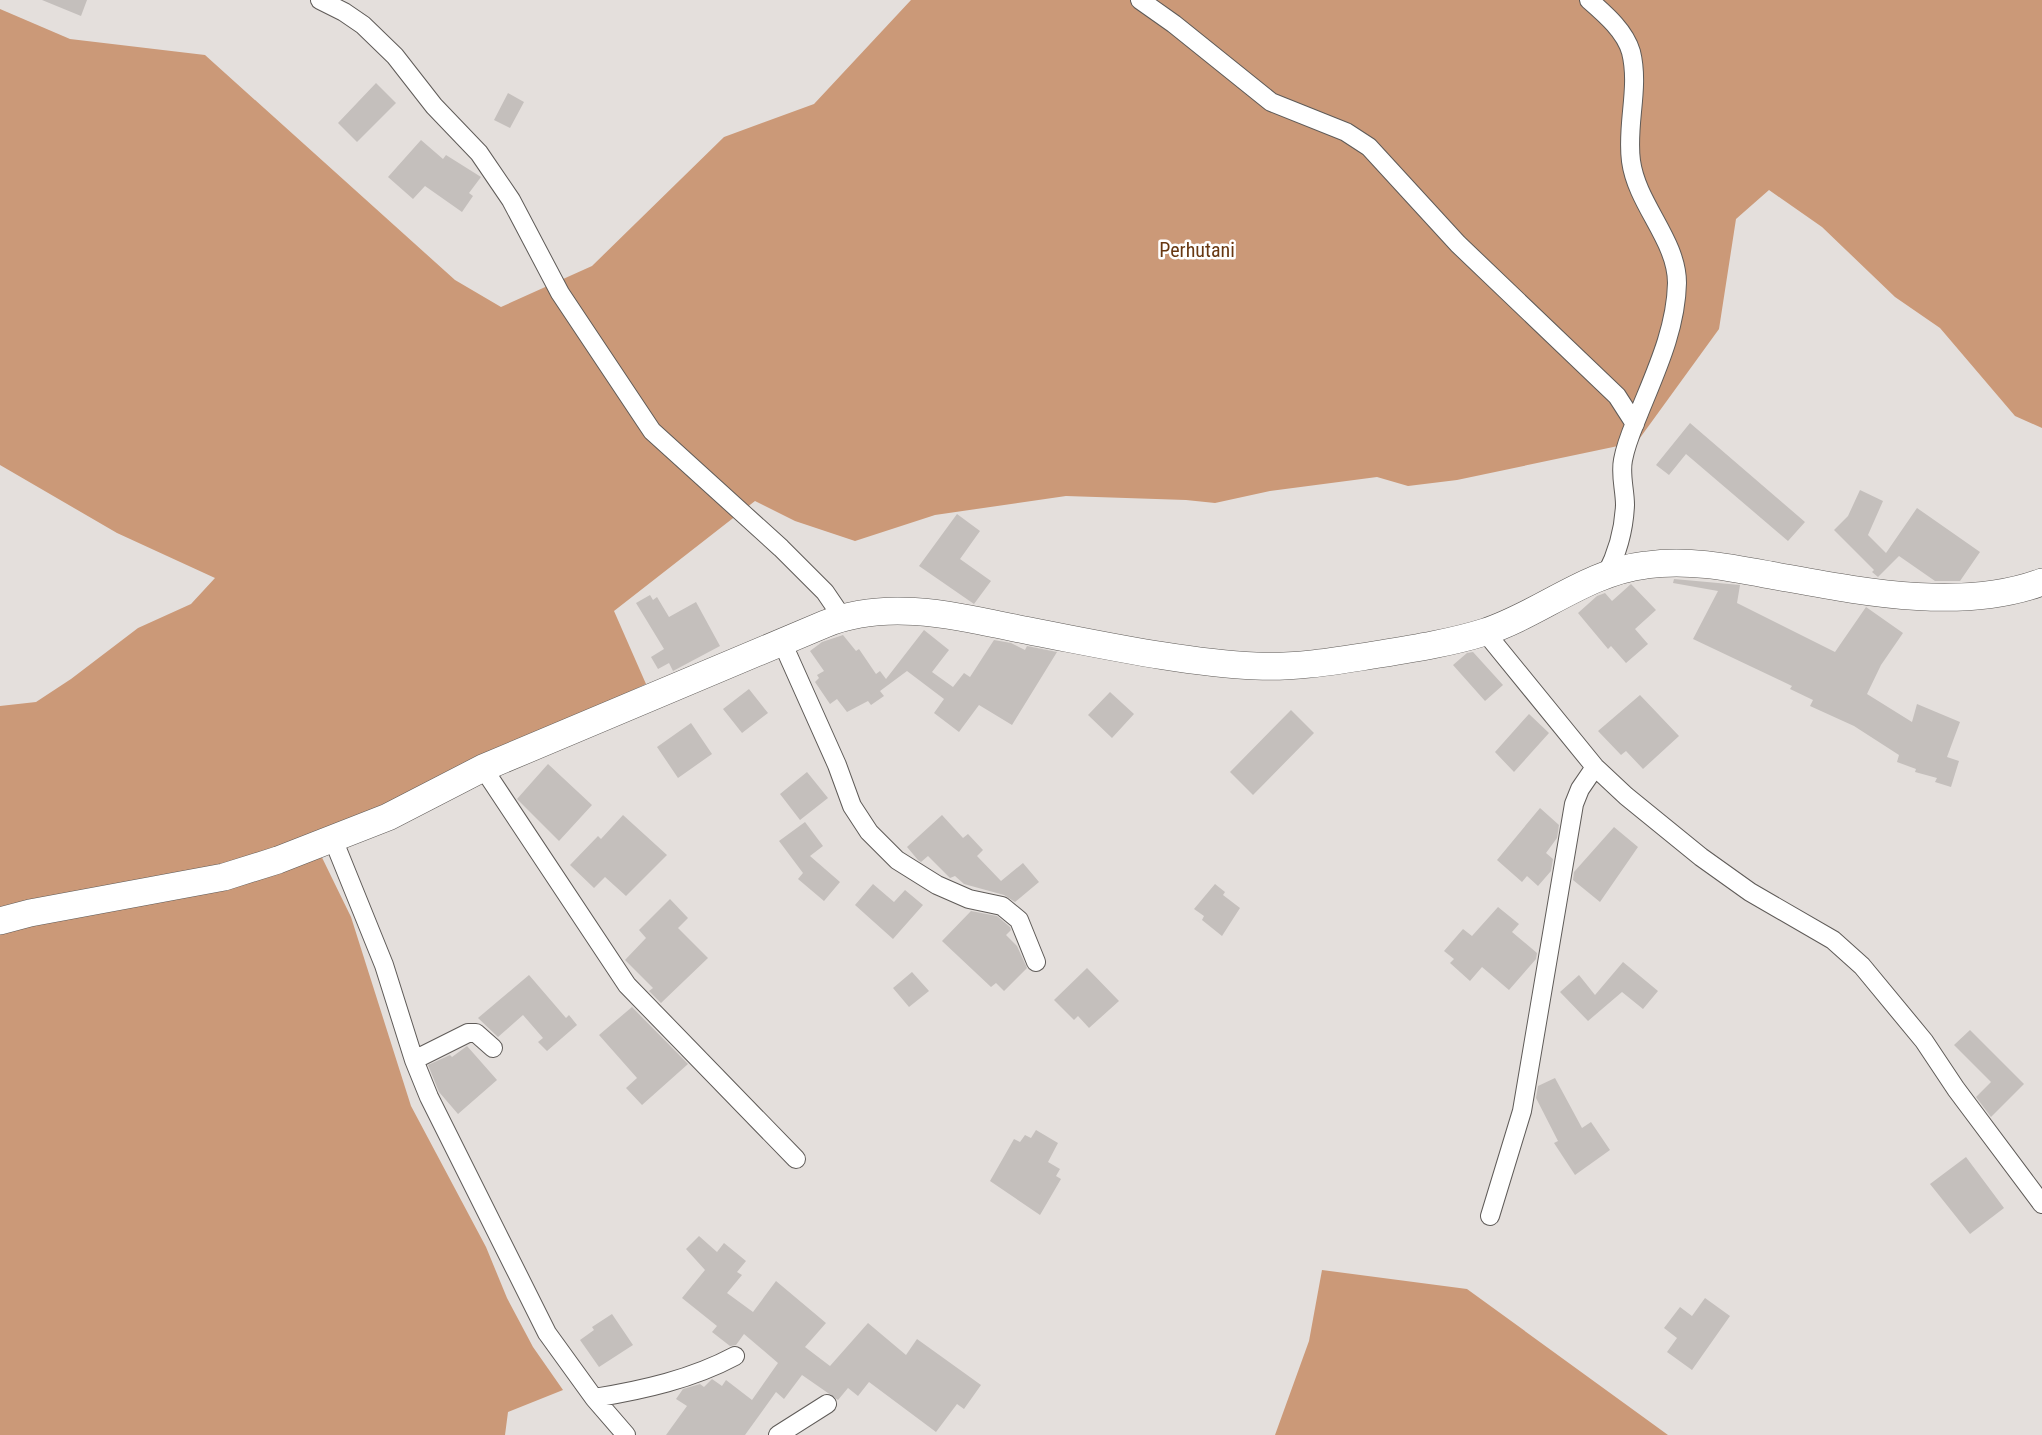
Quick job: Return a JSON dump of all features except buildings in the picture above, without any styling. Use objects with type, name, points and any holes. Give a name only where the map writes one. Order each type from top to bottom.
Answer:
[{"type":"street","points":[[320,0],[345,12],[387,48],[478,153],[511,200],[560,293],[652,431],[781,548],[825,592],[842,617]]},
{"type":"street","points":[[1140,0],[1174,24],[1271,102],[1346,132],[1369,147],[1458,244],[1617,396],[1635,424]]},
{"type":"street","points":[[1589,0],[1622,33],[1631,52],[1634,82],[1631,161],[1636,183],[1651,216],[1673,254],[1676,270],[1673,321],[1660,363],[1622,462],[1625,505],[1619,542],[1606,575]]},
{"type":"street","points":[[0,921],[30,913],[224,877],[333,839],[388,817],[483,768],[842,617],[895,610],[955,615],[1111,647],[1254,666],[1318,664],[1406,650],[1485,632],[1606,575],[1643,565],[1706,563],[1903,596],[1981,595],[2025,588],[2042,582]]},
{"type":"street","points":[[1485,632],[1594,767],[1668,833],[1750,892],[1833,940],[1862,966],[1924,1041],[1956,1089],[2042,1204]]},
{"type":"street","points":[[782,642],[837,765],[852,806],[869,832],[897,860],[937,885],[969,899],[1002,906],[1011,913],[1019,920],[1036,962]]},
{"type":"street","points":[[1490,1216],[1522,1112],[1574,804],[1580,789],[1594,767]]},
{"type":"street","points":[[483,768],[627,985],[796,1159]]},
{"type":"street","points":[[333,839],[384,965],[414,1060],[429,1096],[547,1333],[594,1398],[626,1435]]},
{"type":"street","points":[[414,1060],[468,1033],[476,1033],[493,1047]]},
{"type":"street","points":[[594,1398],[711,1369],[735,1356]]},
{"type":"street","points":[[778,1435],[827,1404]]},
{"type":"green space","name":"Perhutani","points":[[911,0],[2042,0],[2042,428],[2015,416],[1940,328],[1895,297],[1822,227],[1769,190],[1736,219],[1719,329],[1637,442],[1457,480],[1408,486],[1377,477],[1270,491],[1215,503],[1066,496],[935,515],[855,541],[795,521],[755,501],[614,611],[646,684],[333,829],[311,835],[351,917],[411,1106],[486,1247],[507,1298],[533,1347],[563,1390],[508,1412],[505,1435],[0,1435],[0,706],[36,702],[71,679],[138,628],[191,604],[215,578],[117,533],[0,465],[0,9],[70,39],[205,55],[455,280],[501,307],[592,266],[724,137],[814,104]]},
{"type":"green space","points":[[1322,1270],[1467,1289],[1668,1435],[1275,1435],[1309,1341]]}]
